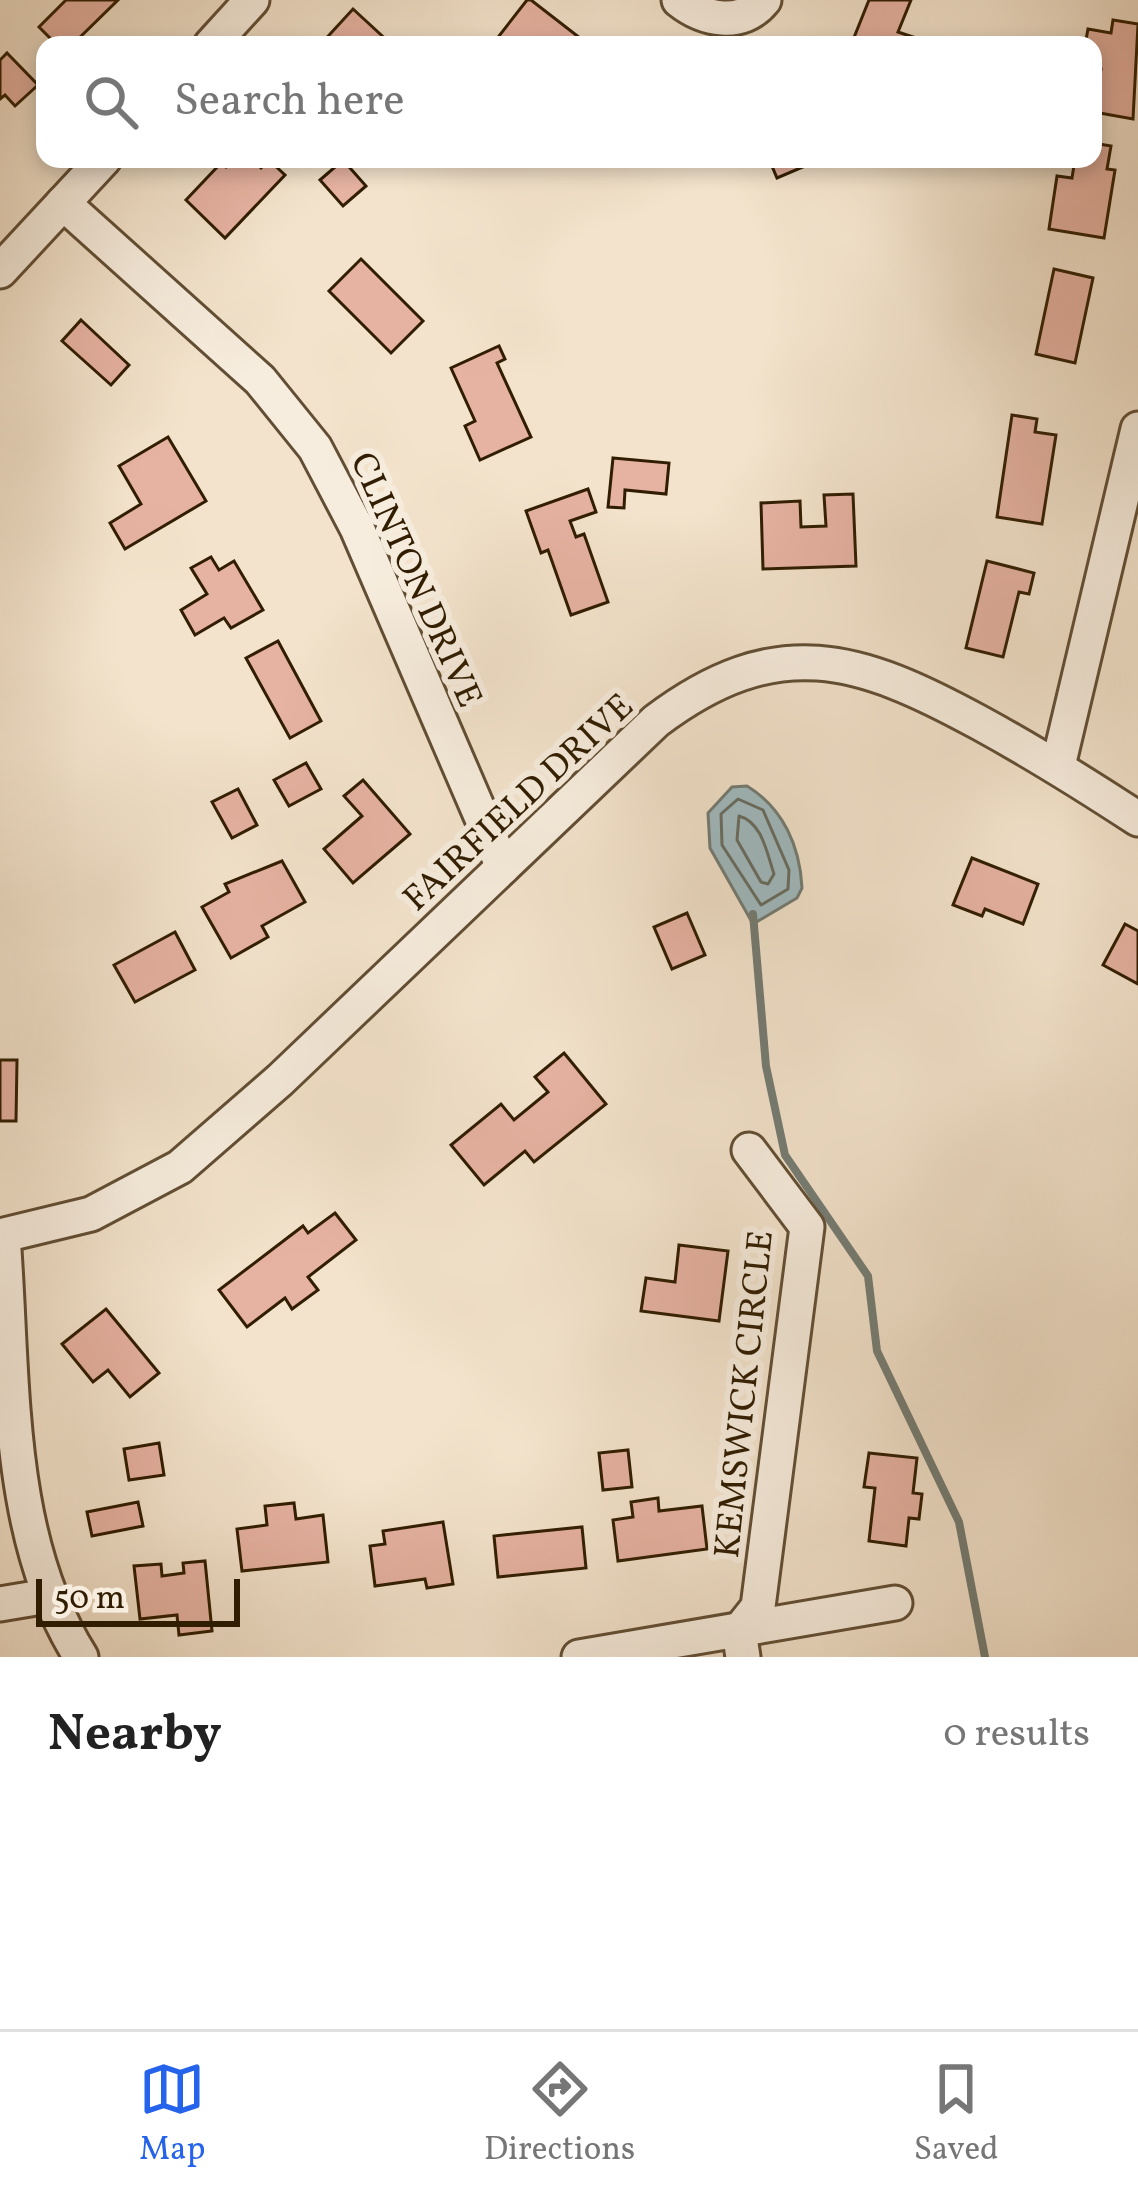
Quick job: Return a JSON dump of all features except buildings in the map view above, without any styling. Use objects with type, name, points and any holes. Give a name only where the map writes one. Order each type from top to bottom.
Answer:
[{"type":"street","points":[[219,36],[252,0]]},
{"type":"street","points":[[679,0],[696,12],[720,18],[744,16],[764,0]]},
{"type":"street","points":[[0,271],[95,168]]},
{"type":"street","name":"CLINTON DRIVE","points":[[62,203],[260,380],[315,448],[357,528],[503,867]]},
{"type":"street","points":[[1058,766],[1138,429]]},
{"type":"street","name":"FAIRFIELD DRIVE","points":[[2,1236],[91,1214],[180,1167],[280,1080],[656,721],[709,687],[758,668],[815,662],[856,665],[909,684],[1058,766],[1138,820]]},
{"type":"street","name":"KEMSWICK CIRCLE","points":[[741,1644],[758,1607],[807,1228],[749,1150]]},
{"type":"street","points":[[2,1236],[21,1465],[48,1596],[81,1657]]},
{"type":"street","points":[[0,1604],[48,1596]]},
{"type":"street","points":[[579,1657],[741,1644],[895,1603]]},
{"type":"water","points":[[747,786],[780,817],[798,857],[802,888],[797,898],[753,924],[710,848],[708,813],[732,787]]},
{"type":"waterway","points":[[753,914],[766,1066],[785,1155],[868,1276],[877,1351],[959,1522],[985,1657]]}]
